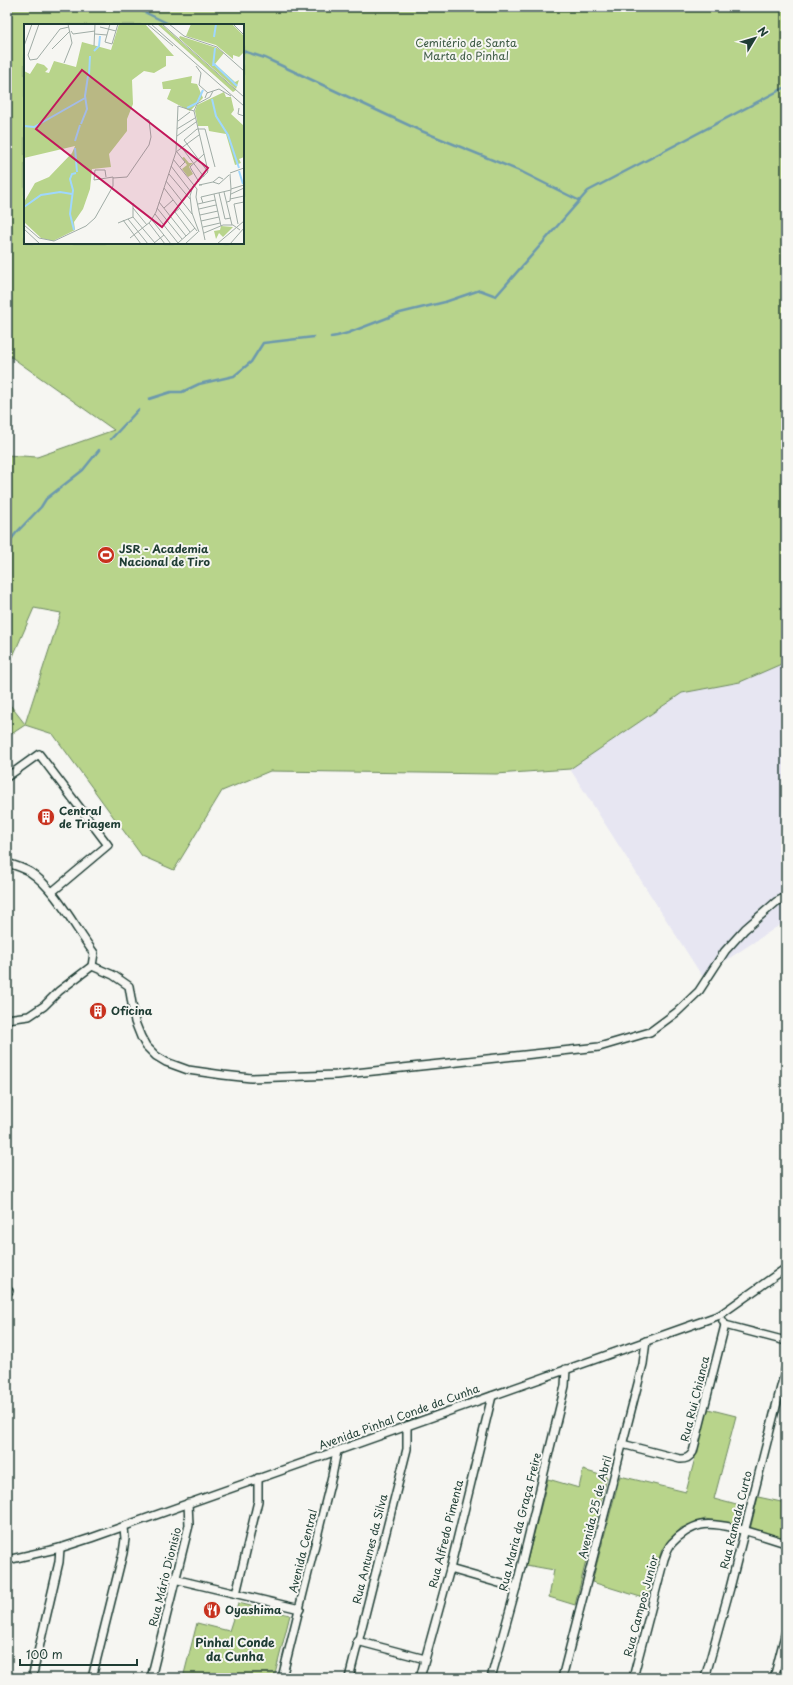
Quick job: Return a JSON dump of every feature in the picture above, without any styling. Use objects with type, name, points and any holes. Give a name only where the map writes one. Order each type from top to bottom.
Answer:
[{"type":"street","points":[[7,776],[39,754],[108,845],[52,892]]},
{"type":"street","points":[[7,863],[29,872],[52,892],[80,935],[94,953],[92,966],[59,991],[43,1007],[29,1016],[7,1019]]},
{"type":"street","points":[[92,966],[113,975],[129,986],[135,1022],[140,1037],[146,1046],[166,1062],[188,1070],[251,1078],[336,1075],[599,1047],[650,1032],[689,1002],[700,991],[725,951],[740,934],[776,902],[786,897]]},
{"type":"street","name":"Avenida Pinhal Conde da Cunha","points":[[7,1560],[60,1548],[124,1527],[258,1478],[720,1315],[786,1268]]},
{"type":"street","points":[[720,1315],[726,1325],[786,1341]]},
{"type":"street","name":"Rua Rui Chianca","points":[[622,1444],[680,1459],[690,1457],[693,1452],[726,1325]]},
{"type":"street","name":"Avenida 25 de Abril","points":[[562,1678],[643,1364],[646,1341]]},
{"type":"street","name":"Rua Ramada Curto","points":[[705,1678],[786,1367]]},
{"type":"street","name":"Rua Maria da Graça Freire","points":[[491,1678],[516,1588],[565,1386],[566,1369]]},
{"type":"street","name":"Rua Alfredo Pimenta","points":[[420,1678],[450,1568],[492,1396]]},
{"type":"street","name":"Rua Antunes da Silva","points":[[349,1678],[407,1449],[408,1426]]},
{"type":"street","name":"Avenida Central","points":[[282,1678],[300,1609],[337,1451]]},
{"type":"street","points":[[236,1594],[258,1501],[258,1478]]},
{"type":"street","name":"Rua Mário Dionisio","points":[[151,1678],[174,1579],[189,1525],[188,1503]]},
{"type":"street","name":"Rua Campos Junior","points":[[633,1678],[664,1559],[671,1544],[686,1531],[701,1525],[719,1526],[744,1531],[786,1543]]},
{"type":"street","points":[[92,1678],[123,1553],[125,1539],[124,1527]]},
{"type":"street","points":[[32,1678],[60,1562],[60,1548]]},
{"type":"street","points":[[450,1568],[516,1588]]},
{"type":"street","points":[[174,1579],[300,1609]]},
{"type":"street","points":[[774,1678],[786,1631]]},
{"type":"street","points":[[358,1641],[425,1659]]},
{"type":"shaded area","points":[[786,662],[786,921],[702,976],[570,769],[682,693],[740,682]]},
{"type":"green space","name":"Cemitério de Santa Marta do Pinhal","points":[[7,7],[786,7],[786,662],[740,682],[682,693],[570,769],[496,774],[270,771],[222,791],[174,870],[142,856],[53,734],[25,725],[7,737],[7,701],[25,724],[61,613],[34,608],[7,670],[7,455],[37,457],[114,430],[7,354]]},
{"type":"green space","points":[[708,1409],[736,1416],[714,1499],[744,1507],[739,1525],[705,1519],[681,1528],[662,1549],[647,1599],[592,1582],[620,1476],[686,1492]]},
{"type":"green space","points":[[583,1470],[607,1477],[575,1605],[549,1597],[554,1570],[526,1565],[548,1479],[579,1488]]},
{"type":"green space","points":[[758,1497],[786,1503],[786,1539],[750,1530]]},
{"type":"green space","points":[[238,1603],[290,1615],[274,1678],[183,1678],[197,1623],[229,1631]]},
{"type":"waterway","points":[[134,7],[169,24]]},
{"type":"waterway","points":[[244,51],[265,58],[419,130],[522,172],[580,201]]},
{"type":"waterway","points":[[331,337],[348,333],[400,313],[445,302],[480,290],[496,296],[588,191],[784,88]]},
{"type":"waterway","points":[[149,399],[171,392],[182,392],[199,384],[234,376],[251,362],[263,343],[314,337]]},
{"type":"waterway","points":[[111,439],[138,410]]},
{"type":"waterway","points":[[7,545],[16,533],[41,507],[46,499],[83,470],[99,450]]},
{"type":"place","name":"JSR - Academia Nacional de Tiro","points":[[106,555]]},
{"type":"place","name":"Central de Triagem","points":[[46,817]]},
{"type":"place","name":"Oficina","points":[[98,1011]]},
{"type":"place","name":"Oyashima","points":[[212,1610]]},
{"type":"district","name":"Pinhal Conde da Cunha","points":[[235,1650]]}]
